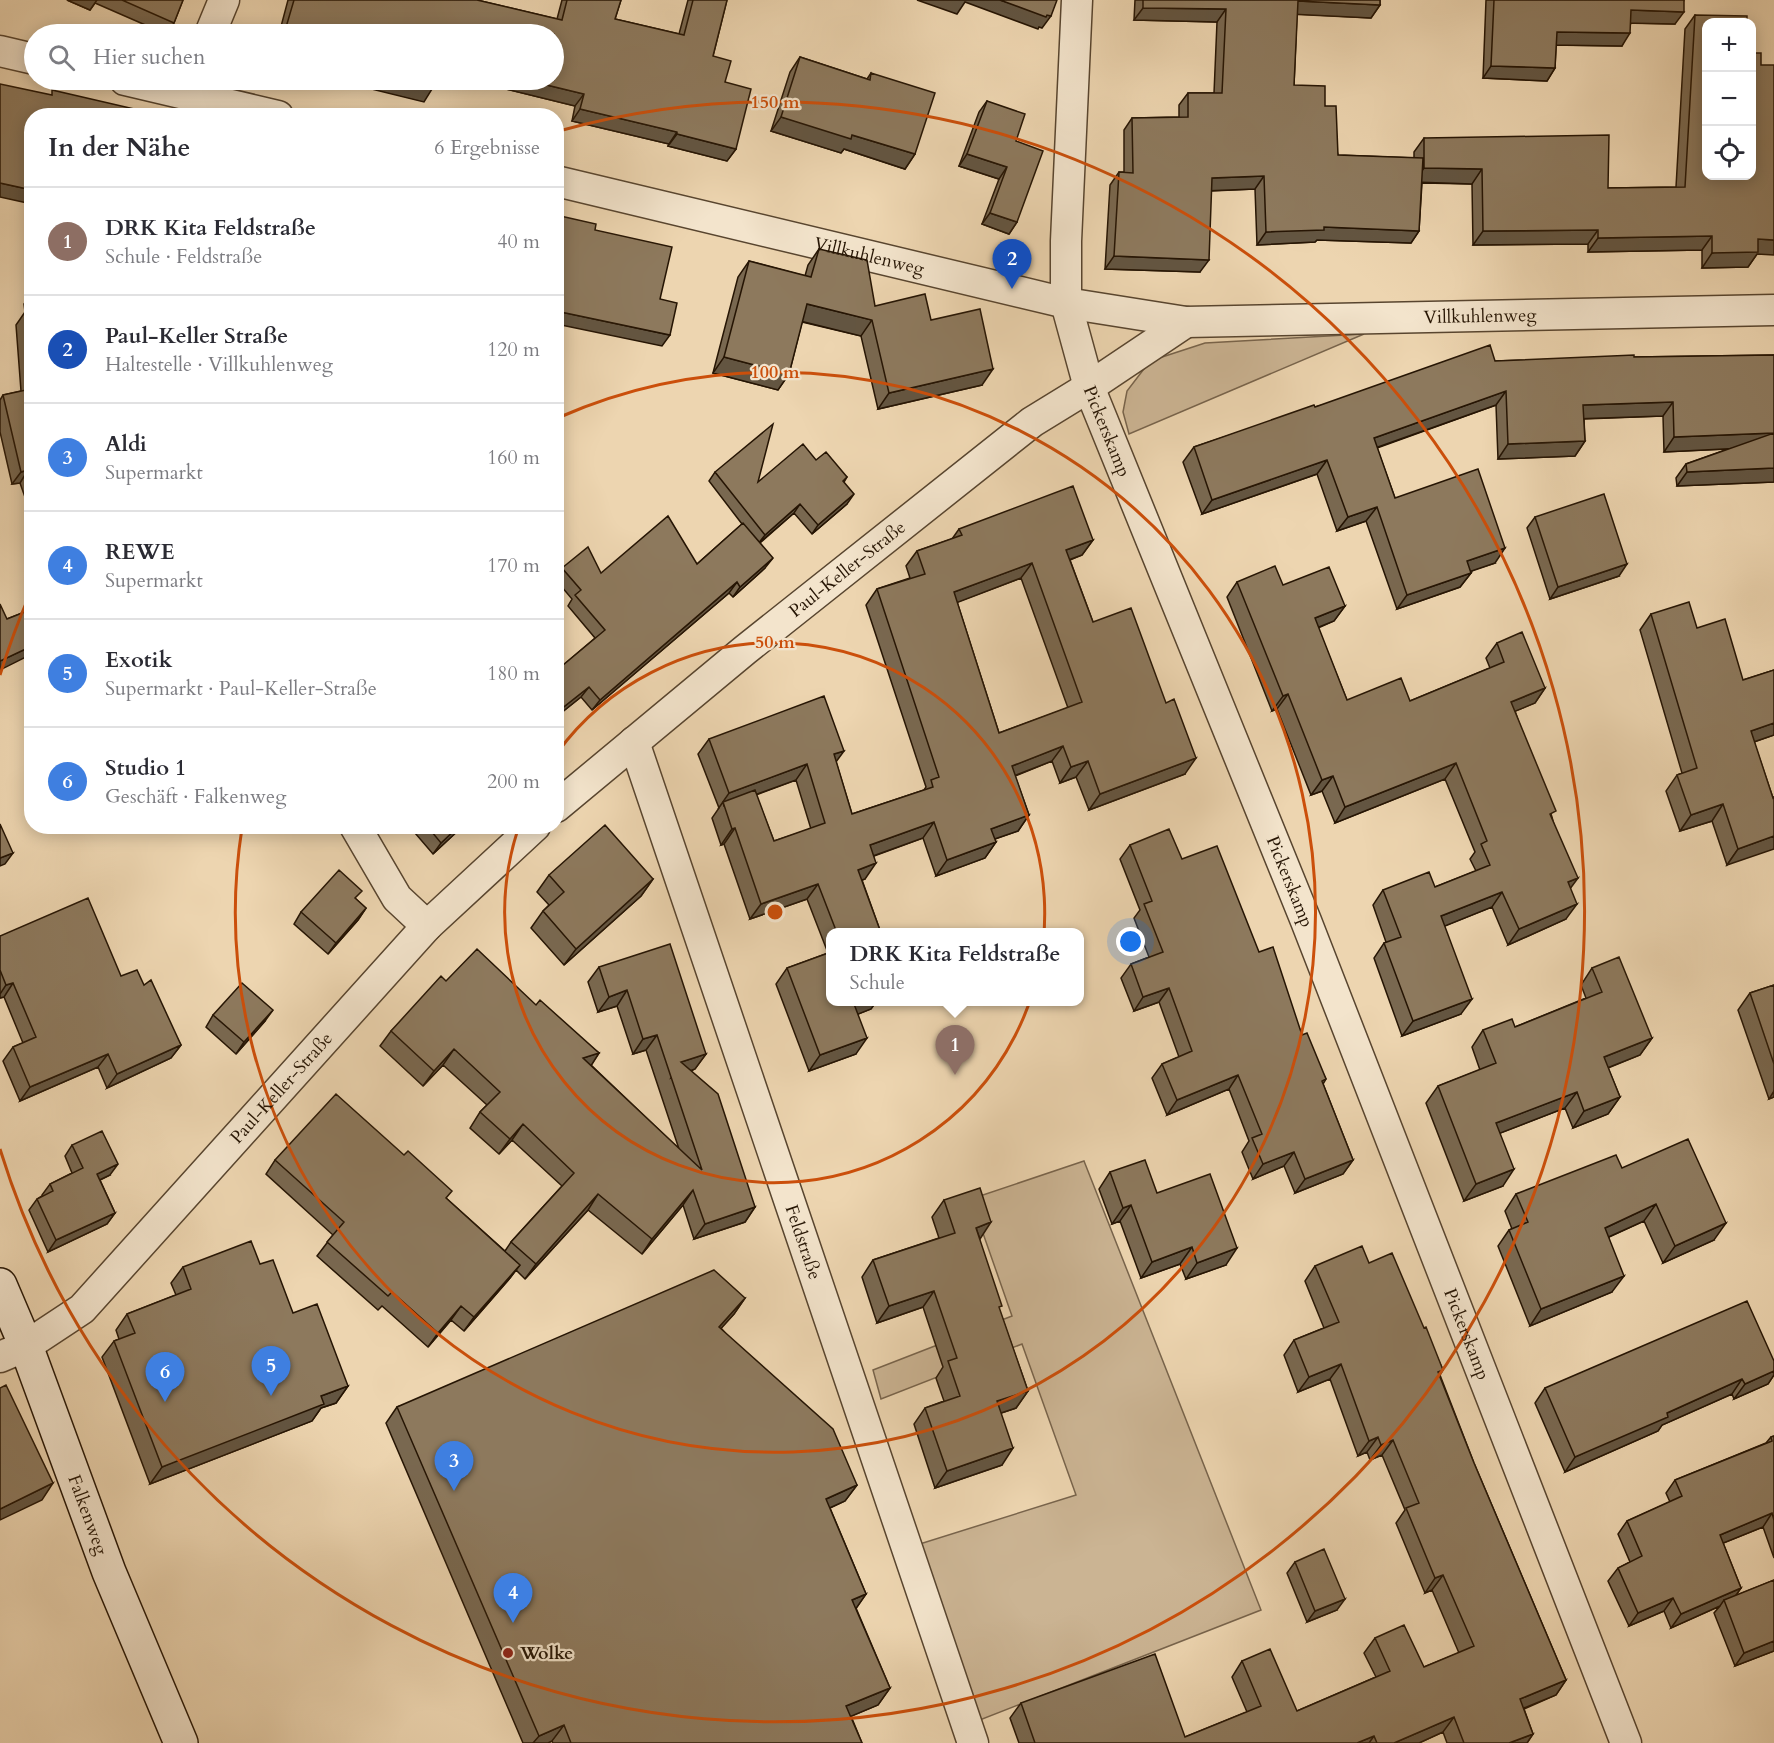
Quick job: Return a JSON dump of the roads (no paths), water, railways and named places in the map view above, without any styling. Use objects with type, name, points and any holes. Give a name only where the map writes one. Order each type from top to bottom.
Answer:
[{"type":"main road","name":"Falkenweg","points":[[0,1285],[13,1352],[181,1743]]},
{"type":"street","points":[[214,24],[224,0]]},
{"type":"street","name":"Pickerskamp","points":[[1077,0],[1066,241],[1066,303],[1089,387],[1306,921],[1626,1743]]},
{"type":"street","points":[[0,51],[24,57]]},
{"type":"street","points":[[162,90],[241,108]]},
{"type":"street","name":"Villkuhlenweg","points":[[564,183],[1066,303],[1186,322],[1774,310]]},
{"type":"street","points":[[1089,387],[1186,322]]},
{"type":"street","name":"Paul-Keller-Straße","points":[[564,800],[745,650],[1032,422],[1089,387]]},
{"type":"street","name":"Feldstraße","points":[[634,742],[973,1743]]},
{"type":"street","points":[[360,834],[397,898],[427,926]]},
{"type":"street","name":"Paul-Keller-Straße","points":[[13,1352],[82,1309],[427,926],[526,834]]},
{"type":"place","name":"Paul-Keller Straße","points":[[1012,289]]},
{"type":"place","name":"DRK Kita Feldstraße","points":[[955,1075]]},
{"type":"place","name":"Exotik","points":[[271,1396]]},
{"type":"place","name":"Studio 1","points":[[165,1402]]},
{"type":"place","name":"Aldi","points":[[454,1491]]},
{"type":"place","name":"REWE","points":[[513,1623]]},
{"type":"place","name":"Wolke","points":[[508,1653]]}]
